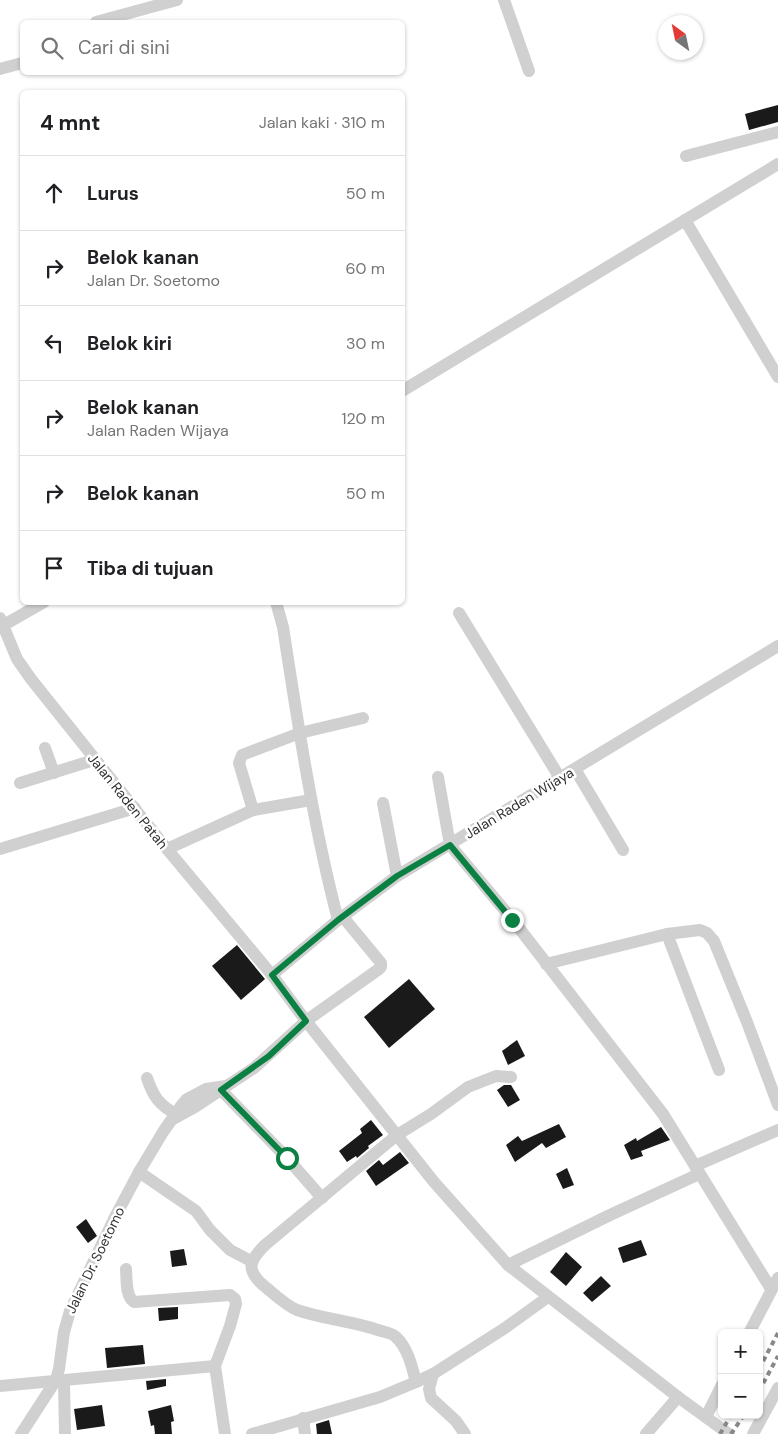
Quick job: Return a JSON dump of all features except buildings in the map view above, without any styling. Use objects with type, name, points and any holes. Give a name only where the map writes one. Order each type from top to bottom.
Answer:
[{"type":"street","points":[[103,20],[177,0]]},
{"type":"street","points":[[504,0],[529,71]]},
{"type":"street","points":[[0,69],[20,64]]},
{"type":"street","points":[[686,156],[778,132]]},
{"type":"street","points":[[405,389],[778,164]]},
{"type":"street","points":[[685,220],[778,377]]},
{"type":"street","points":[[1,622],[38,605]]},
{"type":"street","points":[[277,605],[283,626],[311,800],[326,874],[340,918]]},
{"type":"street","points":[[458,613],[560,778]]},
{"type":"street","name":"Jalan Raden Patah","points":[[1,622],[17,659],[94,760],[272,975],[306,1021],[434,1182],[508,1265],[729,1434]]},
{"type":"street","name":"Jalan Raden Wijaya","points":[[272,975],[340,918],[397,876],[778,646]]},
{"type":"street","points":[[253,810],[239,763],[242,755],[300,733],[364,718]]},
{"type":"street","points":[[45,748],[54,773]]},
{"type":"street","points":[[20,783],[94,760]]},
{"type":"street","points":[[575,769],[623,850]]},
{"type":"street","points":[[438,777],[450,845],[663,1114],[697,1170],[775,1284],[751,1329]]},
{"type":"street","points":[[167,849],[253,810],[311,800]]},
{"type":"street","points":[[383,803],[397,876]]},
{"type":"street","points":[[0,849],[135,808]]},
{"type":"street","name":"Jalan Dr. Soetomo","points":[[21,1434],[60,1380],[59,1369],[64,1332],[70,1311],[115,1217],[163,1132],[175,1116],[195,1107],[269,1056],[306,1021],[381,966],[381,963],[340,918]]},
{"type":"street","points":[[546,964],[667,934],[700,930],[706,933],[714,941],[778,1105]]},
{"type":"street","points":[[667,934],[719,1070]]},
{"type":"street","points":[[416,1382],[411,1362],[401,1343],[394,1336],[359,1323],[296,1309],[276,1296],[256,1278],[252,1271],[251,1261],[265,1245],[397,1135],[468,1087],[496,1076],[511,1077]]},
{"type":"street","points":[[148,1078],[154,1095],[162,1106],[175,1116]]},
{"type":"street","points":[[223,1088],[322,1198]]},
{"type":"street","points":[[508,1265],[778,1130]]},
{"type":"street","points":[[140,1172],[196,1211],[210,1230],[230,1250],[251,1261]]},
{"type":"street","points":[[126,1269],[128,1292],[130,1300],[134,1302],[233,1296],[236,1304],[215,1366],[225,1434]]},
{"type":"street","points":[[252,1434],[380,1397],[416,1382],[433,1374],[548,1297]]},
{"type":"street","points":[[0,1386],[215,1366]]},
{"type":"street","points":[[433,1374],[429,1389],[431,1398],[456,1421],[465,1434]]},
{"type":"street","points":[[60,1380],[65,1434]]},
{"type":"street","points":[[753,1434],[778,1388]]},
{"type":"street","points":[[706,1417],[718,1393]]},
{"type":"street","points":[[646,1434],[678,1396]]},
{"type":"street","points":[[303,1418],[305,1434]]},
{"type":"railway","points":[[763,1361],[778,1333]]},
{"type":"railway","points":[[763,1384],[778,1356]]},
{"type":"railway","points":[[720,1434],[729,1419]]},
{"type":"railway","points":[[731,1434],[741,1419]]},
{"type":"route","points":[[287,1158],[221,1090],[269,1056],[306,1021],[272,975],[338,920],[397,876],[450,845],[512,920]]}]
